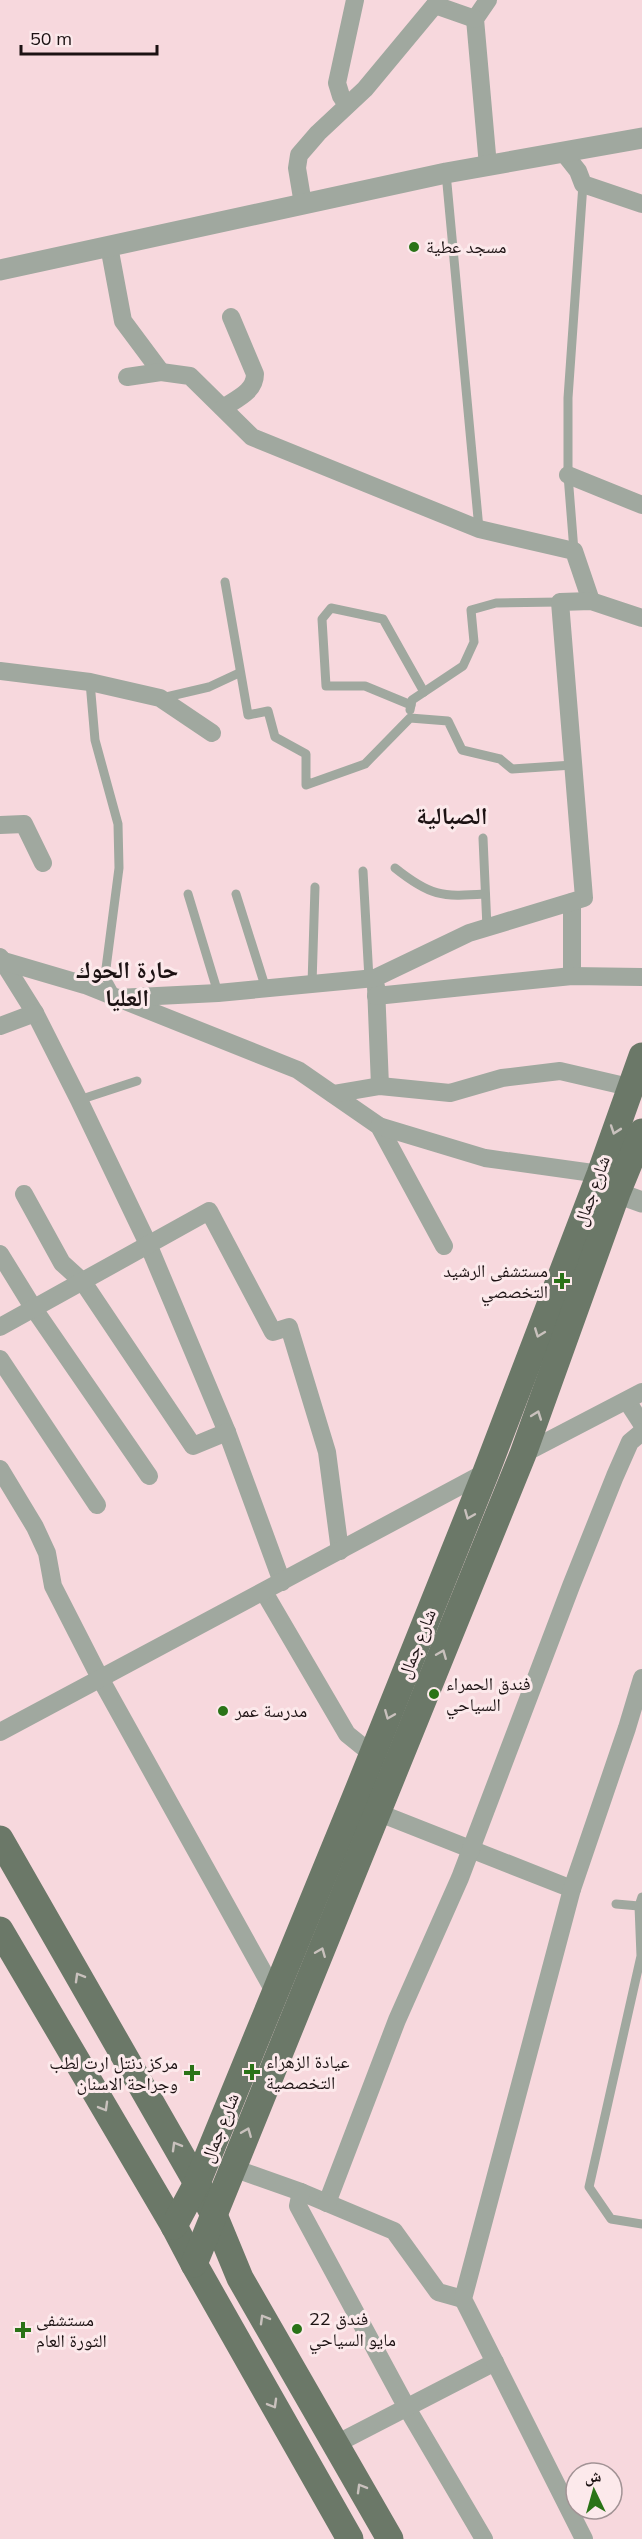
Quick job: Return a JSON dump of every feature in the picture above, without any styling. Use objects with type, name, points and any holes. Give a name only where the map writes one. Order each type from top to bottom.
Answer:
[{"type":"main road","name":"شارع جمال","points":[[174,2226],[197,2183],[275,1993],[365,1808],[523,1454],[620,1190],[629,1087],[642,1056]]},
{"type":"main road","name":"شارع جمال","points":[[194,2264],[233,2168],[365,1808],[373,1755],[486,1472],[620,1190],[636,1166],[642,1132]]},
{"type":"main road","points":[[0,1839],[197,2183],[214,2215],[240,2278],[390,2539]]},
{"type":"main road","points":[[0,1930],[174,2226],[350,2539]]},
{"type":"street","points":[[347,105],[337,83],[355,0]]},
{"type":"street","points":[[488,0],[475,19],[488,166]]},
{"type":"street","points":[[303,204],[297,168],[299,155],[365,89],[437,2],[475,19]]},
{"type":"street","points":[[0,270],[446,173],[642,138]]},
{"type":"street","points":[[563,152],[578,171],[583,184],[642,204]]},
{"type":"street","points":[[109,246],[123,321],[161,372]]},
{"type":"street","points":[[223,408],[251,389],[255,382],[255,374],[231,317]]},
{"type":"street","points":[[127,377],[161,372],[190,376],[252,437],[479,529],[574,551],[591,601]]},
{"type":"street","points":[[568,475],[642,505]]},
{"type":"street","points":[[374,984],[469,933],[584,898],[560,602],[591,601],[642,618]]},
{"type":"street","points":[[0,671],[90,682],[159,698],[212,733]]},
{"type":"street","points":[[0,825],[24,824],[44,862]]},
{"type":"street","points":[[572,902],[572,975]]},
{"type":"street","points":[[1,959],[85,986],[298,1070],[379,1126],[485,1158],[620,1190]]},
{"type":"street","points":[[1,959],[34,1012],[80,1100],[148,1244],[227,1432],[282,1582]]},
{"type":"street","points":[[117,998],[218,993],[312,984],[374,984],[572,975],[642,977]]},
{"type":"street","points":[[374,984],[380,1086]]},
{"type":"street","points":[[0,1026],[34,1012]]},
{"type":"street","points":[[333,1094],[380,1086],[450,1093],[502,1078],[560,1071],[629,1087]]},
{"type":"street","points":[[379,1126],[444,1246]]},
{"type":"street","points":[[24,1194],[62,1263],[83,1282],[193,1446],[227,1432]]},
{"type":"street","points":[[0,1328],[209,1211],[273,1332],[289,1327],[327,1452],[340,1551]]},
{"type":"street","points":[[0,1254],[34,1309],[148,1476]]},
{"type":"street","points":[[0,1359],[97,1505]]},
{"type":"street","points":[[0,1732],[486,1472],[634,1396],[642,1424]]},
{"type":"street","points":[[327,2203],[397,2020],[471,1849],[615,1476],[630,1442],[642,1432]]},
{"type":"street","points":[[0,1469],[43,1544],[47,1553],[53,1586],[100,1678],[275,1993]]},
{"type":"street","points":[[264,1592],[347,1734],[373,1755]]},
{"type":"street","points":[[584,2539],[463,2299],[572,1888],[635,1728],[642,1678]]},
{"type":"street","points":[[365,1808],[572,1888]]},
{"type":"street","points":[[233,2168],[300,2192],[394,2231],[438,2292],[463,2299]]},
{"type":"street","points":[[300,2192],[298,2206],[407,2408],[484,2539]]},
{"type":"street","points":[[336,2444],[495,2362]]},
{"type":"lane","points":[[446,173],[479,529]]},
{"type":"lane","points":[[574,551],[568,475],[568,398],[583,184]]},
{"type":"lane","points":[[225,582],[248,715],[268,711],[275,737],[306,754],[306,785],[365,764],[410,718],[411,700],[464,666],[474,642],[471,610],[496,603],[560,602]]},
{"type":"lane","points":[[411,705],[365,686],[326,686],[322,619],[331,608],[383,619],[424,692]]},
{"type":"lane","points":[[159,698],[209,687],[239,673]]},
{"type":"lane","points":[[90,682],[95,740],[118,824],[119,868],[105,976],[117,998]]},
{"type":"lane","points":[[410,718],[448,721],[462,750],[500,759],[512,769],[573,765]]},
{"type":"lane","points":[[483,838],[487,928]]},
{"type":"lane","points":[[395,868],[420,888],[453,897],[486,894]]},
{"type":"lane","points":[[363,871],[374,984]]},
{"type":"lane","points":[[312,984],[315,887]]},
{"type":"lane","points":[[188,894],[218,993]]},
{"type":"lane","points":[[236,894],[266,989]]},
{"type":"lane","points":[[80,1100],[136,1081]]},
{"type":"lane","points":[[616,1904],[641,1904],[641,1956],[589,2187],[610,2219],[642,2224]]},
{"type":"place","name":"مسجد عطية","points":[[414,247]]},
{"type":"place","name":"مستشفى الرشيد التخصصي","points":[[562,1281]]},
{"type":"place","name":"فندق الحمراء السياحي","points":[[434,1694]]},
{"type":"place","name":"مدرسة عمر","points":[[223,1711]]},
{"type":"place","name":"عيادة الزهراء التخصصية","points":[[252,2072]]},
{"type":"place","name":"مركز دنتل ارت لطب وجراحة الاسنان","points":[[192,2073]]},
{"type":"place","name":"فندق 22 مايو السياحي","points":[[297,2329]]},
{"type":"place","name":"مستشفى الثورة العام","points":[[23,2330]]},
{"type":"district","name":"الصبالية","points":[[452,816]]},
{"type":"district","name":"حارة الحوك العليا","points":[[127,984]]}]
